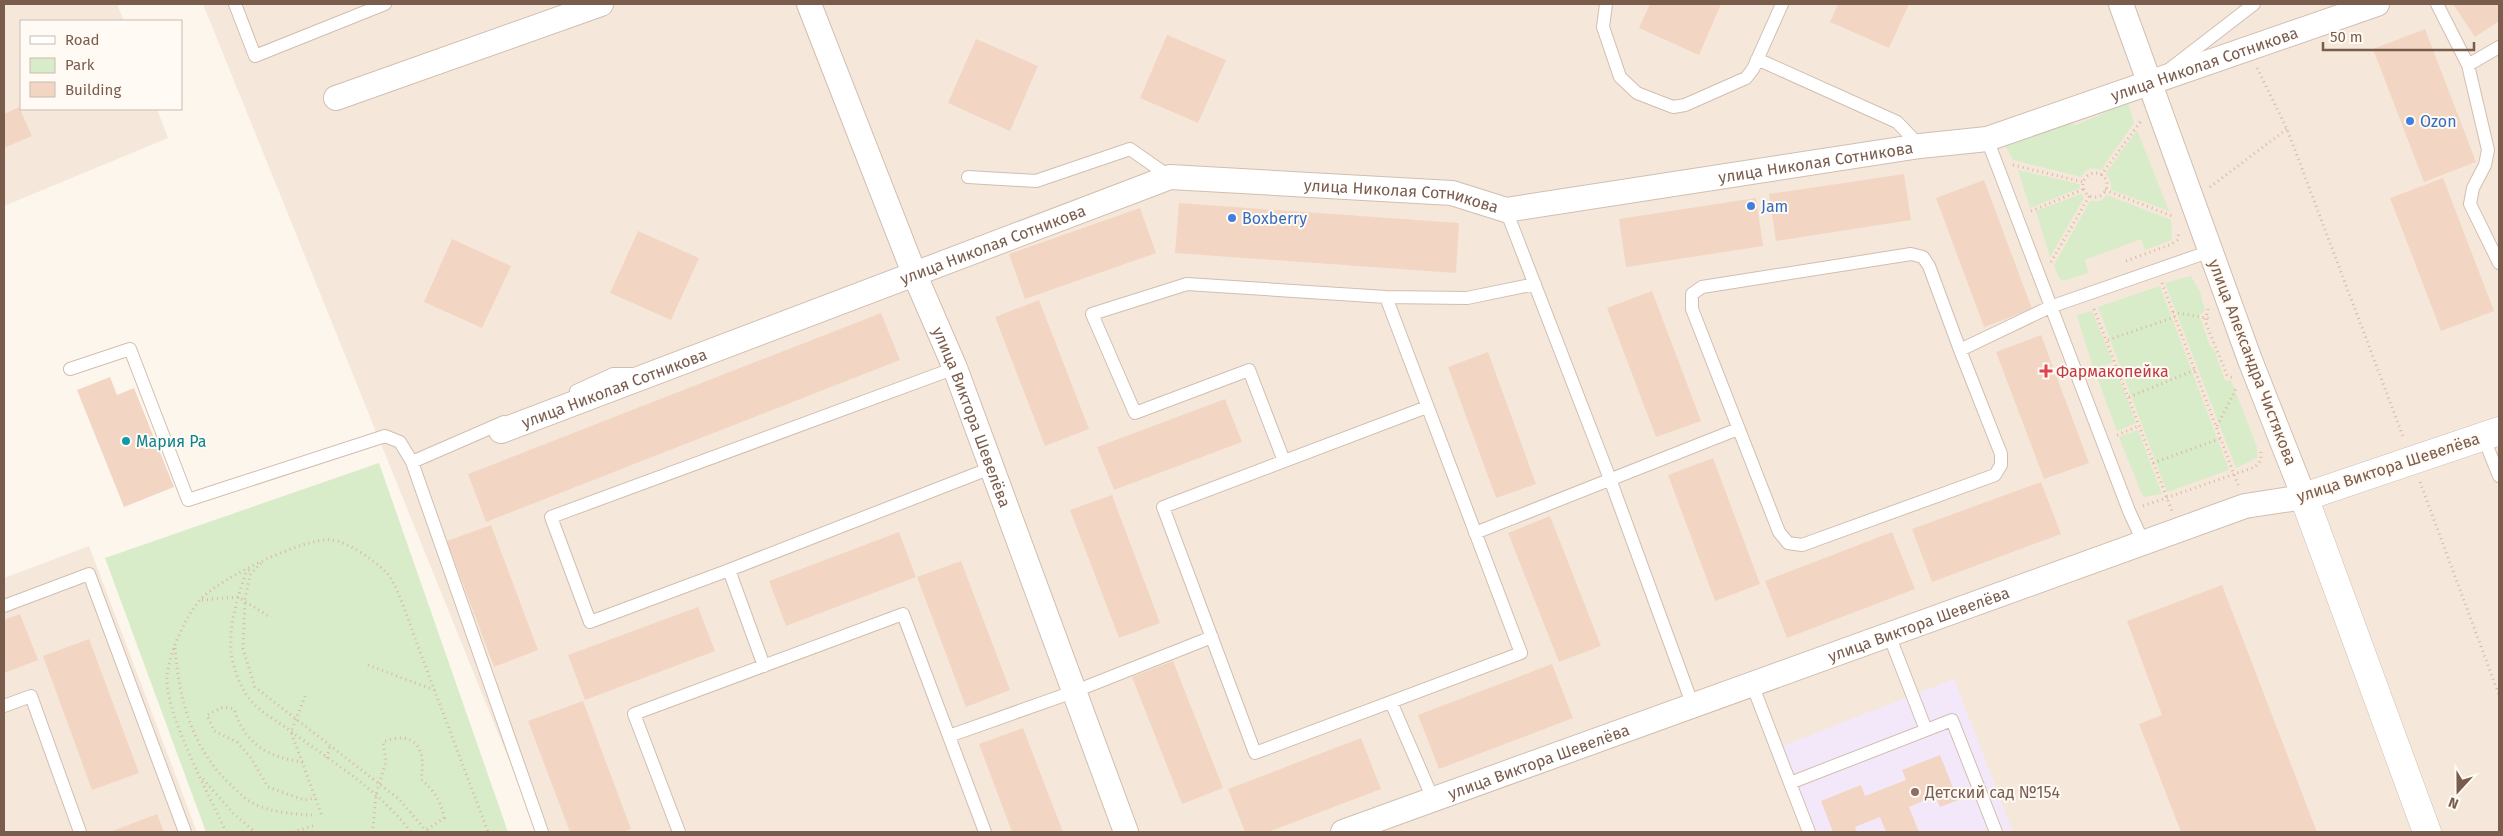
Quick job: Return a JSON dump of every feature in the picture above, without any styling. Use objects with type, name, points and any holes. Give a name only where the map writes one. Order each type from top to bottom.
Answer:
[{"type":"street","points":[[336,98],[601,4]]},
{"type":"street","name":"улица Виктора Шевелёва","points":[[809,4],[914,273],[955,368],[1126,832]]},
{"type":"street","name":"улица Александра Чистякова","points":[[2121,4],[2146,91],[2210,251],[2250,360],[2304,497],[2421,830]]},
{"type":"street","name":"улица Николая Сотникова","points":[[501,431],[655,374],[914,273],[1170,178],[1452,193],[1506,210],[1920,146],[1991,150],[2146,91],[2247,49],[2377,4]]},
{"type":"street","name":"улица Виктора Шевелёва","points":[[1343,832],[2245,506],[2304,497],[2491,434]]},
{"type":"lane","points":[[235,4],[255,56],[385,4]]},
{"type":"lane","points":[[1606,4],[1603,27],[1620,77],[1637,93],[1663,105],[1673,107],[1685,105],[1743,81],[1749,75],[1782,4]]},
{"type":"lane","points":[[2146,91],[2254,4]]},
{"type":"lane","points":[[2437,4],[2468,65],[2488,150],[2485,165],[2473,188],[2470,204],[2499,263]]},
{"type":"lane","points":[[2468,65],[2499,47]]},
{"type":"lane","points":[[1757,59],[1897,122],[1920,146]]},
{"type":"lane","points":[[968,178],[1036,180],[1130,149],[1170,178]]},
{"type":"lane","points":[[1991,150],[2129,511],[2144,544]]},
{"type":"lane","points":[[1506,210],[1610,480],[1693,706]]},
{"type":"lane","points":[[1960,350],[2050,307],[2210,251]]},
{"type":"lane","points":[[1911,254],[1924,257],[1930,266],[1960,350],[2001,454],[2001,465],[1995,475],[1802,545],[1795,544],[1788,542],[1779,532],[1692,309],[1692,294],[1702,287],[1911,254]]},
{"type":"lane","points":[[1284,461],[1250,370],[1135,414],[1092,314],[1187,284],[1386,297],[1467,298],[1535,284]]},
{"type":"lane","points":[[1386,297],[1428,407],[1475,533],[1521,653],[1256,753],[1162,507],[1428,407]]},
{"type":"lane","points":[[70,369],[130,349],[188,500],[385,436],[400,442],[412,462],[542,832]]},
{"type":"lane","points":[[955,368],[551,517],[590,622],[991,468]]},
{"type":"lane","points":[[412,462],[613,374],[655,374]]},
{"type":"lane","points":[[1475,533],[1738,429]]},
{"type":"lane","points":[[2491,434],[2499,476]]},
{"type":"lane","points":[[729,570],[764,666]]},
{"type":"lane","points":[[4,606],[90,574],[185,832]]},
{"type":"lane","points":[[679,832],[634,714],[903,614],[984,832]]},
{"type":"lane","points":[[1889,635],[1926,730]]},
{"type":"lane","points":[[948,736],[1073,692],[1212,637]]},
{"type":"lane","points":[[1752,684],[1809,832]]},
{"type":"lane","points":[[4,706],[31,696],[80,832]]},
{"type":"lane","points":[[1391,702],[1433,799]]},
{"type":"lane","points":[[1790,783],[1952,720],[1996,832]]},
{"type":"path","points":[[2247,49],[2287,129],[2499,695]]},
{"type":"path","points":[[2101,175],[2140,122],[2146,91]]},
{"type":"path","points":[[2143,131],[2140,122],[2146,91]]},
{"type":"path","points":[[2210,187],[2287,129]]},
{"type":"path","points":[[1991,150],[2083,182]]},
{"type":"path","points":[[2092,173],[2101,175],[2106,183],[2105,190],[2099,196],[2090,195],[2084,189],[2083,182],[2092,173]]},
{"type":"path","points":[[2016,216],[2084,189]]},
{"type":"path","points":[[2105,190],[2181,218]]},
{"type":"path","points":[[2040,280],[2090,195]]},
{"type":"path","points":[[2125,262],[2172,244],[2177,240],[2180,233],[2172,208]]},
{"type":"path","points":[[2153,283],[2168,278]]},
{"type":"path","points":[[2161,280],[2222,438],[2245,506]]},
{"type":"path","points":[[2206,302],[2208,310],[2205,317],[2212,342],[2216,347],[2227,375],[2234,379],[2241,395]]},
{"type":"path","points":[[2056,321],[2094,306],[2180,530]]},
{"type":"path","points":[[2173,312],[2237,324]]},
{"type":"path","points":[[2108,340],[2175,317]]},
{"type":"path","points":[[2217,426],[2250,360]]},
{"type":"path","points":[[2079,382],[2117,366]]},
{"type":"path","points":[[2129,397],[2195,370]]},
{"type":"path","points":[[2102,441],[2139,426]]},
{"type":"path","points":[[2153,462],[2222,438]]},
{"type":"path","points":[[2129,511],[2255,467],[2261,460],[2261,449]]},
{"type":"path","points":[[226,832],[174,716],[167,678],[175,643],[199,601],[232,577],[263,561],[306,544],[331,540],[357,550],[387,573],[404,609],[488,832]]},
{"type":"path","points":[[263,561],[246,572],[238,596],[231,628],[231,651],[234,666],[252,702],[376,795],[398,815],[411,832]]},
{"type":"path","points":[[263,561],[250,575],[245,600],[243,649],[255,687],[379,783],[400,800],[426,831],[444,818],[442,806],[436,793],[421,779],[423,769],[419,746],[410,738],[397,736],[383,742],[386,761],[379,783],[376,795],[373,828]]},
{"type":"path","points":[[199,601],[238,596],[270,617]]},
{"type":"path","points":[[175,643],[177,674],[189,724],[200,748],[223,778],[249,801],[283,813],[312,815]]},
{"type":"path","points":[[368,665],[434,690]]},
{"type":"path","points":[[306,696],[295,718],[291,732],[322,816]]},
{"type":"path","points":[[302,762],[279,759],[259,746],[240,727],[234,709],[223,707],[207,714],[214,731],[237,742],[251,758],[268,788],[304,800],[316,798]]},
{"type":"path","points":[[327,758],[330,746]]},
{"type":"path","points":[[201,777],[233,812],[256,832]]},
{"type":"path","points":[[293,832],[316,825]]},
{"type":"shaded area","points":[[4,4],[117,4],[124,20],[20,20],[20,110],[157,110],[168,138],[4,206]]},
{"type":"shaded area","points":[[203,4],[2499,4],[2499,832],[538,832]]},
{"type":"shaded area","points":[[89,546],[197,832],[4,832],[4,578]]},
{"type":"shaded area","points":[[1954,679],[2013,832],[1804,832],[1772,750]]},
{"type":"green space","points":[[2128,103],[2134,123],[2101,170],[2090,169],[2081,177],[2013,160],[2001,137],[2062,121],[2076,125]]},
{"type":"green space","points":[[2137,130],[2169,211],[2111,190],[2111,182],[2106,173]]},
{"type":"green space","points":[[2018,170],[2079,184],[2080,188],[2030,208]]},
{"type":"green space","points":[[2081,194],[2084,198],[2050,257],[2036,211]]},
{"type":"green space","points":[[2107,195],[2171,220],[2172,240],[2145,250],[2141,239],[2085,260],[2088,273],[2063,281],[2059,278],[2054,265],[2090,201],[2101,201]]},
{"type":"green space","points":[[2191,276],[2200,292],[2205,311],[2199,315],[2210,346],[2214,349],[2225,381],[2231,380],[2257,447],[2257,458],[2236,468],[2165,283]]},
{"type":"green space","points":[[2160,286],[2229,470],[2167,492],[2098,307]]},
{"type":"green space","points":[[2092,311],[2113,362],[2094,371],[2077,315]]},
{"type":"green space","points":[[2116,370],[2136,423],[2117,431],[2097,377]]},
{"type":"green space","points":[[2138,430],[2162,494],[2144,497],[2119,437]]},
{"type":"green space","points":[[379,463],[508,832],[206,832],[105,558]]},
{"type":"building","points":[[1650,4],[1721,4],[1699,55],[1639,28]]},
{"type":"building","points":[[1838,4],[1909,4],[1889,48],[1830,22]]},
{"type":"building","points":[[2453,4],[2499,4],[2499,21],[2475,37]]},
{"type":"building","points":[[2425,29],[2476,162],[2424,182],[2373,49]]},
{"type":"building","points":[[1167,35],[1226,60],[1198,123],[1140,98]]},
{"type":"building","points":[[976,39],[1038,66],[1010,131],[948,103]]},
{"type":"building","points":[[19,107],[32,136],[4,148],[4,114]]},
{"type":"building","points":[[1904,174],[1911,220],[1776,241],[1769,194]]},
{"type":"building","points":[[2443,178],[2494,311],[2441,331],[2390,198]]},
{"type":"building","points":[[1984,180],[2032,309],[1984,327],[1936,198]]},
{"type":"building","points":[[1756,198],[1763,246],[1626,267],[1619,219]]},
{"type":"building","points":[[1179,203],[1459,223],[1456,273],[1175,253]]},
{"type":"building","points":[[1140,208],[1156,253],[1025,299],[1009,254]]},
{"type":"building","points":[[638,231],[699,258],[671,320],[610,293]]},
{"type":"building","points":[[452,239],[511,266],[482,328],[424,302]]},
{"type":"building","points":[[1652,291],[1701,421],[1656,437],[1607,308]]},
{"type":"building","points":[[1039,300],[1089,429],[1045,446],[995,317]]},
{"type":"building","points":[[881,313],[900,360],[486,522],[468,474]]},
{"type":"building","points":[[2041,335],[2089,463],[2044,479],[1996,352]]},
{"type":"building","points":[[1488,352],[1536,484],[1496,498],[1448,367]]},
{"type":"building","name":"Мария Ра","points":[[110,377],[117,395],[134,388],[174,487],[124,507],[77,390]]},
{"type":"building","points":[[1225,399],[1242,442],[1114,490],[1097,447]]},
{"type":"building","points":[[1713,458],[1760,584],[1715,601],[1668,475]]},
{"type":"building","points":[[2041,482],[2061,534],[1932,582],[1912,529]]},
{"type":"building","points":[[1112,495],[1160,623],[1119,638],[1070,510]]},
{"type":"building","points":[[1550,516],[1601,646],[1559,662],[1508,533]]},
{"type":"building","points":[[491,525],[538,650],[494,667],[447,541]]},
{"type":"building","points":[[899,532],[916,577],[786,626],[769,581]]},
{"type":"building","points":[[1892,532],[1915,589],[1787,638],[1765,581]]},
{"type":"building","points":[[961,561],[1010,690],[966,707],[917,577]]},
{"type":"building","points":[[2222,585],[2317,832],[2181,832],[2139,724],[2162,715],[2127,621]]},
{"type":"building","points":[[698,607],[715,651],[585,700],[568,655]]},
{"type":"building","points":[[20,614],[38,660],[4,673],[4,620]]},
{"type":"building","points":[[89,639],[139,773],[92,790],[43,656]]},
{"type":"building","points":[[1173,661],[1223,788],[1182,804],[1132,677]]},
{"type":"building","points":[[1552,664],[1573,718],[1439,769],[1418,715]]},
{"type":"building","points":[[583,701],[631,829],[621,832],[570,832],[528,721]]},
{"type":"building","points":[[1023,728],[1063,832],[1012,832],[979,744]]},
{"type":"building","points":[[1361,738],[1381,789],[1268,832],[1245,832],[1228,789]]},
{"type":"building","name":"Детский сад №154","points":[[1940,755],[1958,800],[1940,807],[1935,796],[1909,807],[1919,832],[1886,832],[1880,817],[1855,827],[1857,832],[1833,832],[1821,801],[1861,785],[1865,796],[1906,780],[1902,770]]},
{"type":"building","points":[[157,814],[164,832],[110,832]]},
{"type":"place","name":"Ozon","points":[[2410,121]]},
{"type":"place","name":"Jam","points":[[1751,206]]},
{"type":"place","name":"Boxberry","points":[[1232,218]]},
{"type":"place","name":"Фармакопейка","points":[[2046,371]]},
{"type":"place","name":"Мария Ра","points":[[126,441]]},
{"type":"place","name":"Детский сад №154","points":[[1915,792]]}]
